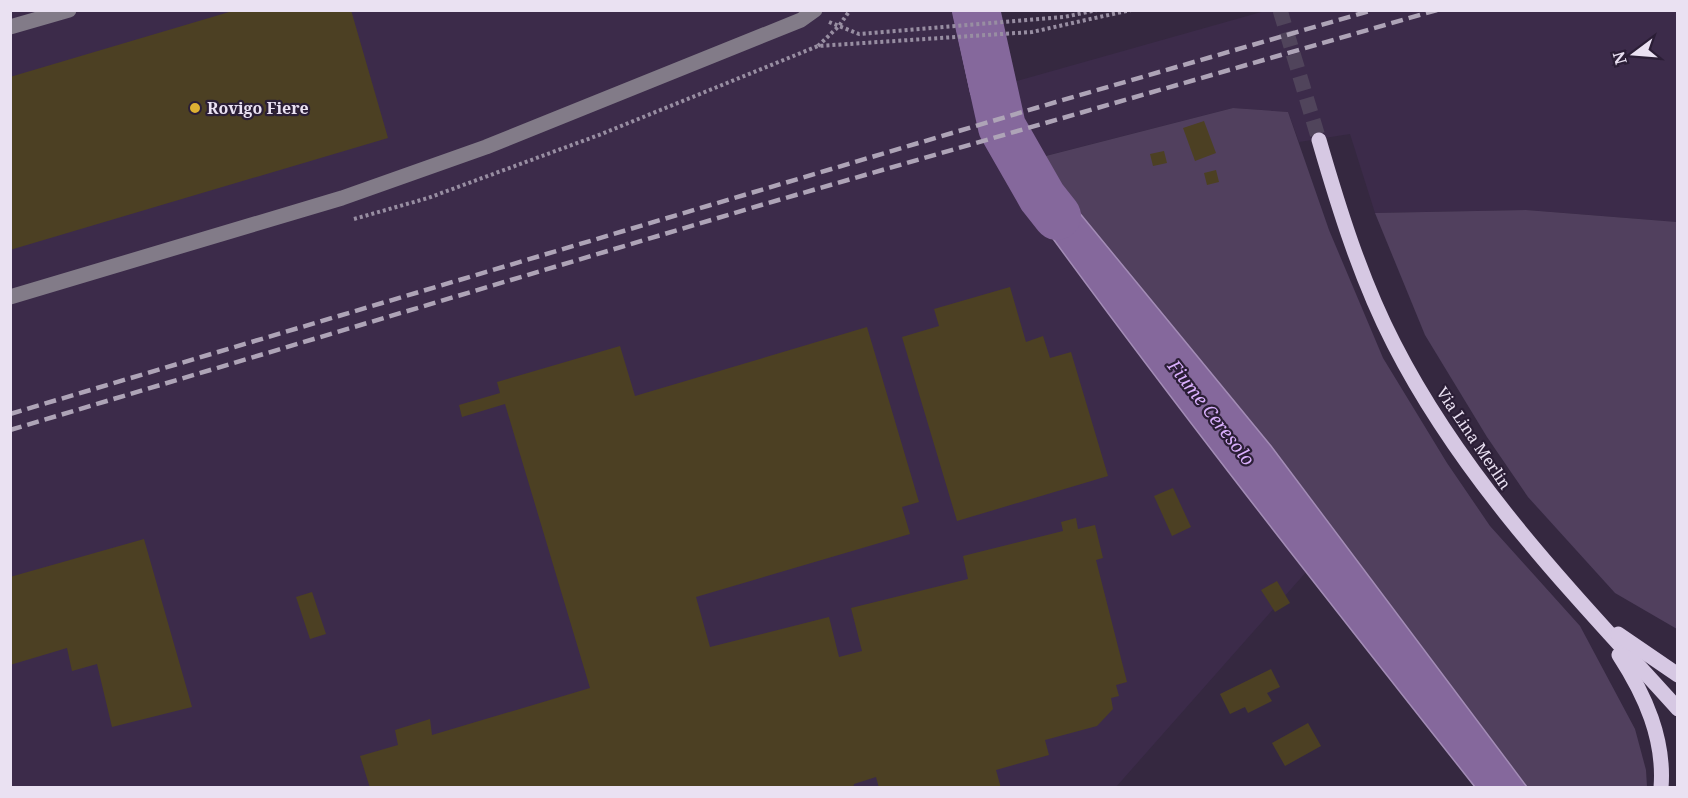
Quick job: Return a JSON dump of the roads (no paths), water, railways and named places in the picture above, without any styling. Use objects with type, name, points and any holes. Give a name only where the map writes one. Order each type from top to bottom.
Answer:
[{"type":"main road","name":"Via Lina Merlin","points":[[1319,140],[1368,288],[1394,345],[1461,456],[1495,502],[1677,709]]},
{"type":"main road","points":[[1597,619],[1677,675]]},
{"type":"main road","points":[[1597,619],[1638,684],[1654,722],[1663,764],[1661,788]]},
{"type":"lane","points":[[10,27],[69,10]]},
{"type":"lane","points":[[10,297],[342,198],[486,147],[813,13]]},
{"type":"water","points":[[953,11],[992,11],[1011,82],[971,94]]},
{"type":"water","points":[[1038,158],[1064,194],[1271,446],[1527,787],[1475,787],[1294,557],[1175,403],[1001,167]]},
{"type":"waterway","name":"Fiume Ceresolo","points":[[976,10],[1002,127],[1042,197],[1057,216]]},
{"type":"tunnel","points":[[1280,10],[1319,140]]},
{"type":"railway","points":[[10,414],[1056,102],[1373,10]]},
{"type":"railway","points":[[10,430],[768,203],[1437,10]]},
{"type":"place","name":"Rovigo Fiere","points":[[195,108]]}]
